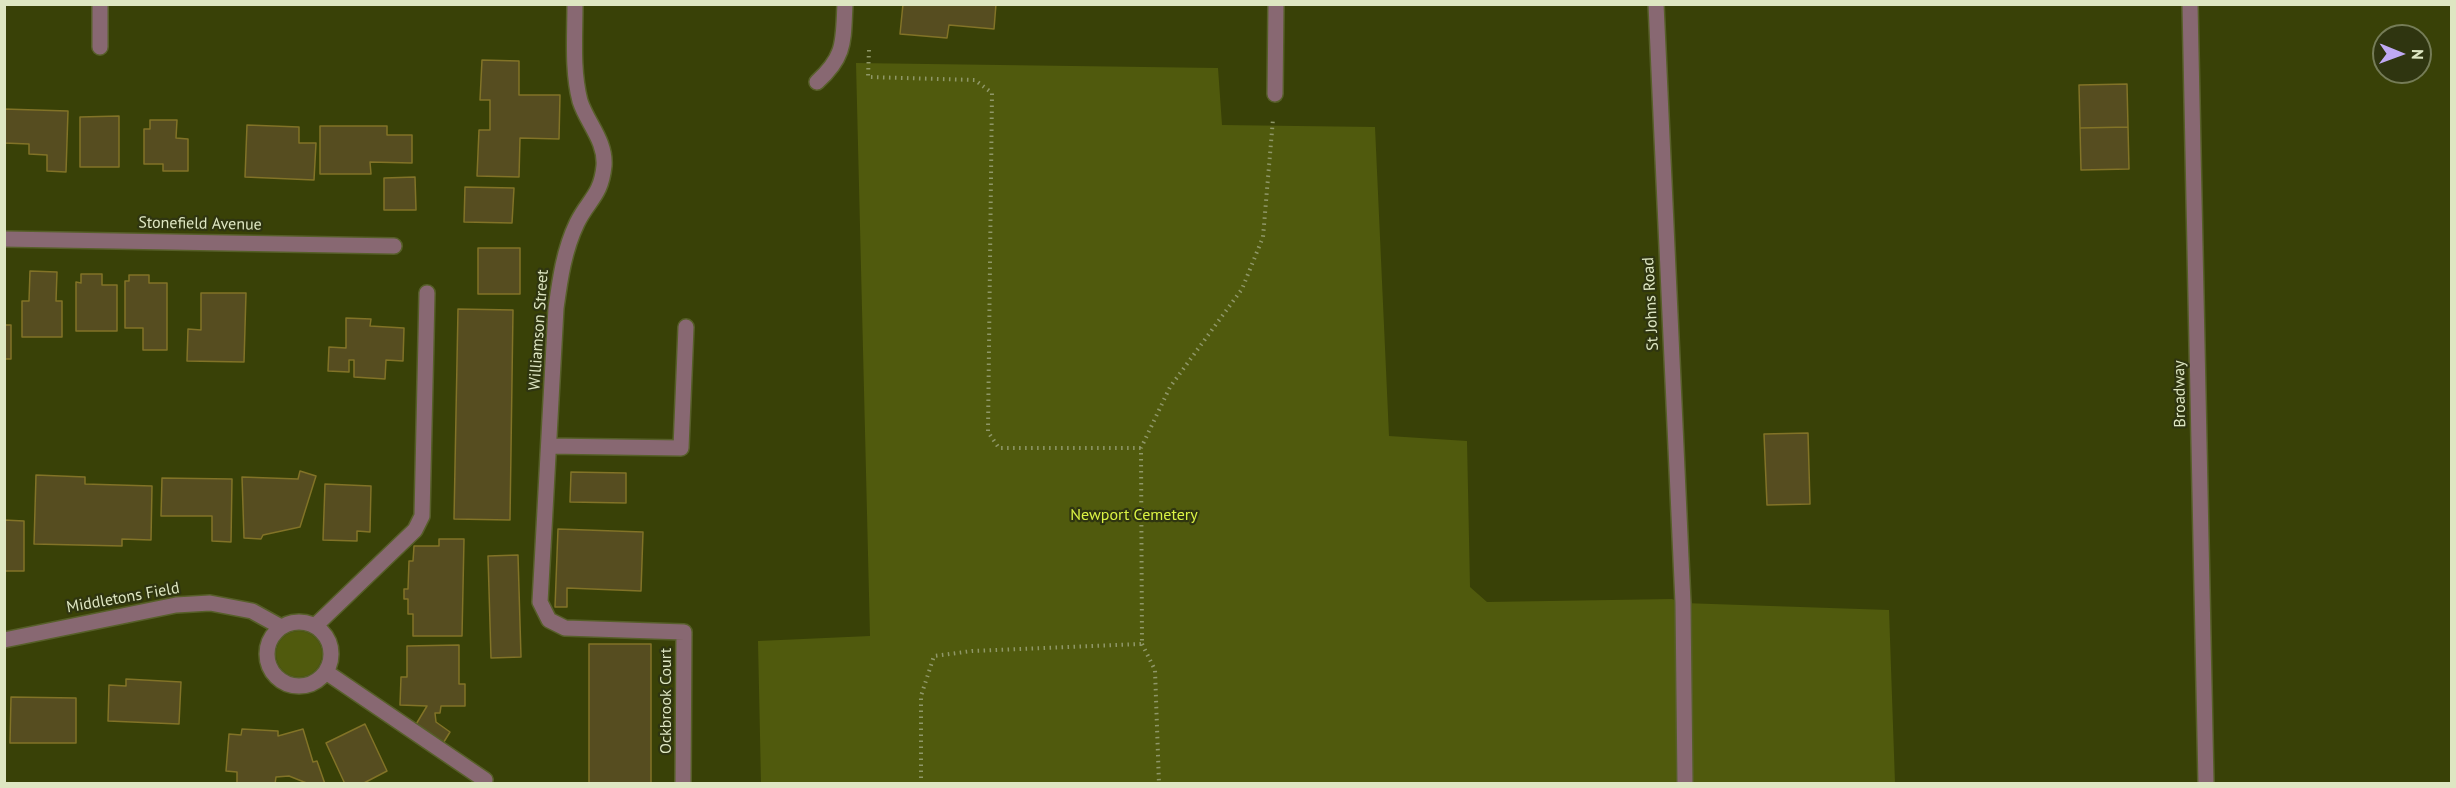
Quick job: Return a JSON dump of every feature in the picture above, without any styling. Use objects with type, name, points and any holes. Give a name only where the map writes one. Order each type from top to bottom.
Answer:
[{"type":"street","points":[[100,4],[100,47]]},
{"type":"street","name":"Williamson Street","points":[[540,602],[556,308],[562,264],[577,222],[598,192],[604,164],[598,137],[581,102],[575,69],[574,4]]},
{"type":"street","points":[[817,82],[833,68],[842,46],[845,4]]},
{"type":"street","points":[[1275,94],[1276,4]]},
{"type":"street","name":"St Johns Road","points":[[1656,4],[1683,603],[1685,783]]},
{"type":"street","name":"Broadway","points":[[2190,4],[2206,783]]},
{"type":"street","name":"Stonefield Avenue","points":[[4,239],[394,246]]},
{"type":"street","points":[[315,626],[415,530],[422,516],[427,294]]},
{"type":"street","points":[[549,446],[681,448],[686,327]]},
{"type":"street","name":"Ockbrook Court","points":[[540,602],[549,620],[565,628],[684,632],[683,783]]},
{"type":"street","name":"Middletons Field","points":[[4,639],[187,604],[210,603],[252,611],[281,627]]},
{"type":"street","points":[[298,622],[315,626],[324,633],[331,652],[326,672],[319,679],[300,686],[289,684],[273,672],[268,663],[269,643],[281,627],[298,622]]},
{"type":"street","points":[[326,672],[485,780]]},
{"type":"path","points":[[869,46],[868,77],[975,80],[992,93],[988,432],[999,448],[1141,448]]},
{"type":"path","points":[[1159,783],[1155,670],[1142,644],[1141,448],[1170,387],[1242,290],[1263,237],[1275,94]]},
{"type":"path","points":[[921,783],[921,696],[934,656],[972,651],[1142,644]]},
{"type":"green space","name":"Newport Cemetery","points":[[856,63],[1218,68],[1222,125],[1375,127],[1389,436],[1467,441],[1470,587],[1487,602],[1672,599],[1683,603],[1889,610],[1895,783],[761,783],[758,641],[870,636]]},
{"type":"green space","points":[[299,631],[315,638],[322,654],[315,670],[299,677],[283,670],[276,654],[283,638]]},
{"type":"building","points":[[903,4],[996,4],[994,29],[949,25],[947,38],[900,34]]},
{"type":"building","points":[[482,60],[519,61],[519,95],[560,95],[559,139],[520,138],[519,177],[477,176],[479,130],[490,130],[490,100],[480,100]]},
{"type":"building","points":[[2127,84],[2128,127],[2080,128],[2079,85]]},
{"type":"building","points":[[4,109],[68,111],[66,172],[47,171],[47,155],[29,154],[29,144],[4,143]]},
{"type":"building","points":[[119,116],[119,167],[80,167],[80,117]]},
{"type":"building","points":[[150,120],[177,120],[176,138],[188,139],[188,171],[163,171],[163,164],[144,164],[144,129],[150,129]]},
{"type":"building","points":[[247,125],[299,127],[299,143],[316,143],[314,180],[245,177]]},
{"type":"building","points":[[320,126],[387,126],[387,135],[412,135],[412,163],[370,162],[371,174],[320,174]]},
{"type":"building","points":[[2128,127],[2129,169],[2081,170],[2080,128]]},
{"type":"building","points":[[415,177],[416,210],[384,210],[384,178]]},
{"type":"building","points":[[465,187],[514,188],[512,223],[464,222]]},
{"type":"building","points":[[478,248],[520,248],[520,294],[478,294]]},
{"type":"building","points":[[30,271],[57,272],[56,301],[62,301],[62,337],[22,337],[22,301],[29,301]]},
{"type":"building","points":[[81,274],[102,274],[102,285],[117,285],[117,331],[76,331],[76,282],[81,283]]},
{"type":"building","points":[[129,275],[149,275],[149,283],[167,283],[167,350],[143,350],[143,328],[125,328],[125,281],[129,281]]},
{"type":"building","points":[[4,289],[5,325],[11,325],[11,359],[4,359]]},
{"type":"building","points":[[201,293],[246,293],[244,362],[187,361],[188,329],[201,330]]},
{"type":"building","points":[[458,309],[513,310],[510,520],[454,519]]},
{"type":"building","points":[[346,318],[371,319],[370,326],[404,328],[403,361],[386,360],[385,379],[354,377],[354,360],[349,360],[349,372],[328,371],[329,347],[346,348]]},
{"type":"building","points":[[1808,433],[1810,504],[1767,505],[1764,434]]},
{"type":"building","points":[[300,471],[316,476],[300,527],[263,535],[261,539],[244,538],[242,477],[298,479]]},
{"type":"building","points":[[571,472],[626,473],[626,503],[570,502]]},
{"type":"building","points":[[36,475],[85,477],[85,484],[152,486],[151,540],[122,539],[122,546],[34,544]]},
{"type":"building","points":[[162,478],[232,479],[231,542],[212,541],[212,516],[161,516]]},
{"type":"building","points":[[325,484],[371,486],[370,532],[357,531],[357,541],[323,540]]},
{"type":"building","points":[[4,520],[24,521],[24,571],[5,571]]},
{"type":"building","points":[[558,529],[643,532],[641,591],[567,588],[567,607],[555,607]]},
{"type":"building","points":[[439,539],[464,539],[462,636],[413,636],[413,614],[408,614],[408,599],[404,599],[404,589],[408,589],[409,561],[413,561],[414,546],[439,546]]},
{"type":"building","points":[[518,555],[521,657],[491,658],[488,556]]},
{"type":"building","points":[[589,644],[651,644],[651,784],[589,784]]},
{"type":"building","points":[[459,645],[459,684],[465,684],[465,706],[441,706],[440,713],[435,713],[436,722],[450,732],[442,745],[415,726],[427,706],[400,705],[401,677],[407,677],[407,646]]},
{"type":"building","points":[[126,679],[181,682],[179,724],[108,721],[109,685],[126,686]]},
{"type":"building","points":[[11,697],[76,698],[76,743],[10,743]]},
{"type":"building","points":[[365,724],[387,771],[362,784],[345,784],[326,743]]},
{"type":"building","points":[[242,729],[278,731],[278,736],[303,729],[313,762],[317,761],[325,784],[309,784],[289,776],[276,777],[275,784],[237,784],[237,772],[226,771],[229,734],[241,735]]}]
